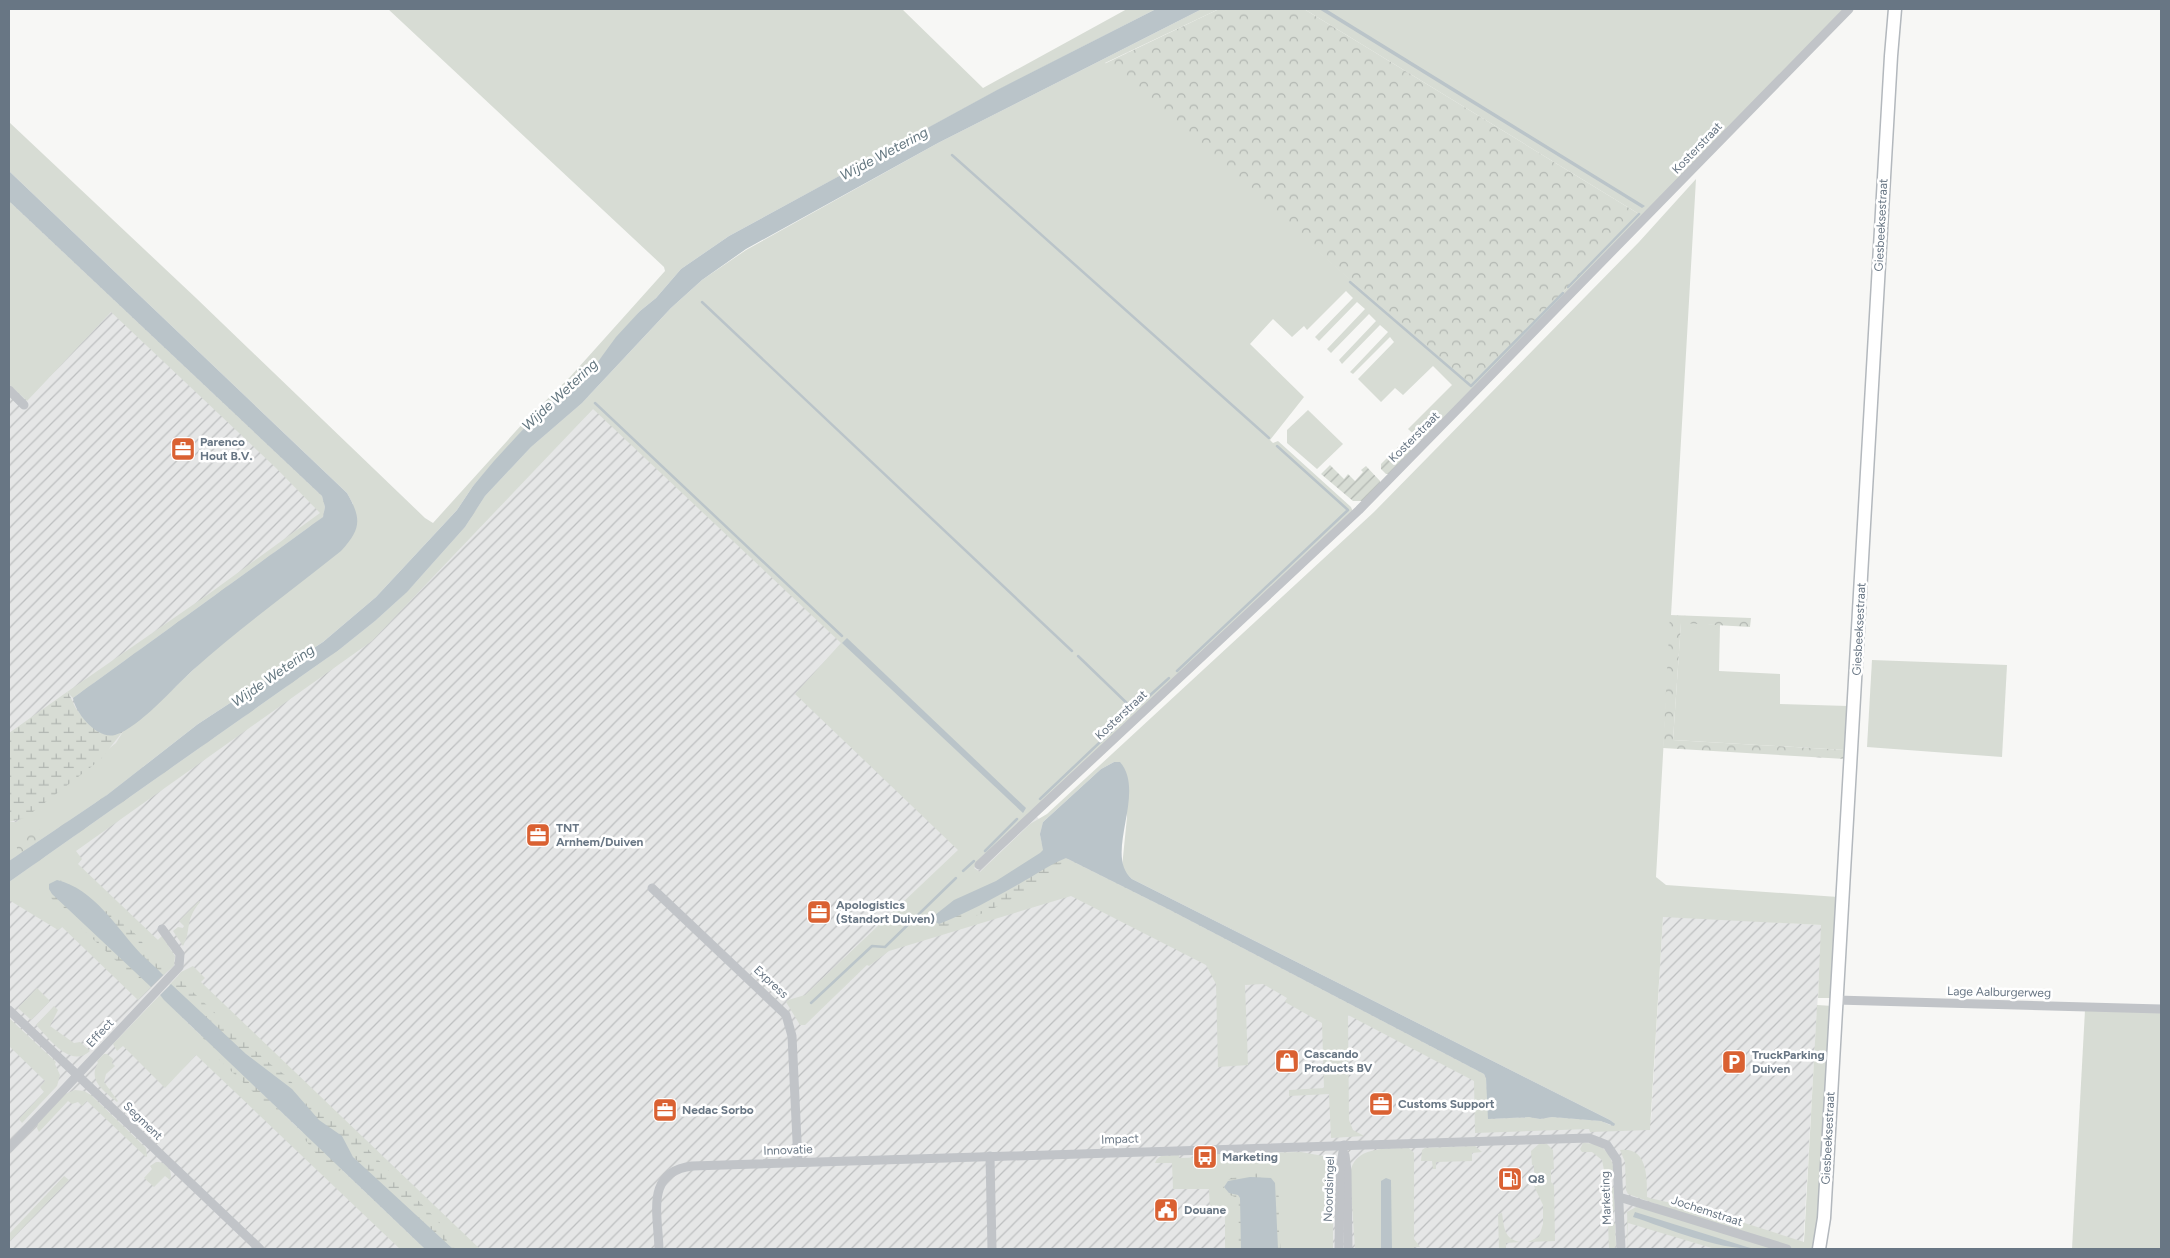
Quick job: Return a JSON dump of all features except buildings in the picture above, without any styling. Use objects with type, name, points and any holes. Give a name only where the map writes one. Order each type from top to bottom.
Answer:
[{"type":"street","name":"Kosterstraat","points":[[979,865],[1376,493],[1850,9]]},
{"type":"street","name":"Giesbeeksestraat","points":[[1819,1249],[1824,1218],[1891,56],[1896,9]]},
{"type":"street","points":[[9,390],[24,405]]},
{"type":"street","name":"Express","points":[[652,888],[786,1015],[792,1036],[798,1162]]},
{"type":"street","name":"Effect","points":[[9,1148],[180,964],[180,954],[162,929]]},
{"type":"street","name":"Lage Aalburgerweg","points":[[1836,1000],[2161,1009]]},
{"type":"street","name":"Segment","points":[[9,1010],[260,1249]]},
{"type":"street","name":"Marketing","points":[[1344,1145],[1589,1138],[1607,1145],[1618,1165],[1621,1249]]},
{"type":"street","name":"Impact","points":[[990,1156],[1344,1145]]},
{"type":"street","name":"Noordsingel","points":[[1340,1249],[1340,1171],[1344,1145]]},
{"type":"street","name":"Noordsingel","points":[[1344,1145],[1347,1171],[1348,1249]]},
{"type":"street","points":[[990,1156],[992,1249]]},
{"type":"street","name":"Innovatie","points":[[659,1249],[657,1193],[662,1181],[670,1172],[680,1167],[990,1156]]},
{"type":"street","name":"Jochemstraat","points":[[1619,1197],[1787,1249]]},
{"type":"shaded area","points":[[9,189],[339,496],[341,531],[121,699],[146,776],[335,645],[581,391],[595,401],[1026,805],[1075,858],[1608,1121],[1651,1120],[1663,916],[1822,925],[1803,1249],[9,1249]]},
{"type":"green space","points":[[388,9],[902,9],[983,88],[1127,9],[1156,9],[996,91],[729,236],[681,269],[656,298],[640,311],[597,363],[557,399],[539,412],[473,486],[457,510],[376,597],[323,642],[198,724],[107,795],[9,861],[9,822],[16,822],[116,743],[124,730],[153,708],[194,669],[353,504],[347,493],[9,171],[9,122],[425,518],[433,523],[525,421],[570,377],[665,271],[664,267]]},
{"type":"green space","points":[[1202,9],[1219,9],[1105,63],[1471,386],[1639,214],[1304,9],[1846,9],[1426,440],[1420,440],[1408,429],[1452,385],[1433,366],[1403,395],[1395,388],[1381,402],[1358,379],[1394,342],[1390,337],[1353,374],[1350,372],[1388,332],[1380,325],[1342,364],[1339,360],[1376,321],[1369,314],[1331,353],[1327,349],[1365,309],[1357,302],[1319,341],[1315,337],[1353,298],[1346,291],[1307,330],[1304,326],[1292,337],[1273,319],[1250,344],[1304,397],[1270,440],[1273,443],[1278,441],[1351,507],[1353,512],[974,868],[980,872],[1030,824],[1047,814],[1374,512],[1639,242],[1696,179],[1656,877],[1666,885],[1838,897],[1833,998],[1818,998],[1821,925],[1663,917],[1650,1130],[1590,1132],[1589,1129],[1475,1133],[1474,1081],[1348,1015],[1349,1120],[1353,1130],[1364,1136],[1331,1138],[1329,1094],[1289,1096],[1289,1090],[1324,1088],[1322,1023],[1285,1002],[1287,998],[1263,984],[1245,985],[1248,1065],[1218,1067],[1216,984],[1206,965],[1071,896],[889,951],[869,966],[867,965],[805,1025],[800,1025],[786,1002],[805,995],[958,850],[795,694],[841,643],[593,409],[372,641],[76,851],[82,859],[78,864],[158,940],[162,936],[175,956],[174,966],[163,975],[153,963],[53,881],[151,987],[138,1000],[62,927],[58,930],[9,900],[9,882],[340,649],[375,621],[407,592],[465,527],[485,496],[531,447],[582,403],[671,308],[702,280],[746,250],[938,143]],"holes":[[[1114,762],[1120,762],[1127,817],[1122,867],[1125,873],[1132,879],[1615,1124],[1612,1126],[1601,1121],[1552,1117],[1540,1119],[1529,1117],[1489,1119],[1486,1078],[1484,1074],[1170,910],[1066,858],[1044,853],[1040,834],[1043,822],[1101,769]]]},
{"type":"green space","points":[[1219,9],[1304,9],[1639,214],[1471,386],[1104,64]]},
{"type":"green space","points":[[9,201],[322,496],[325,507],[323,517],[73,698],[67,692],[210,593],[320,513],[276,468],[111,312],[27,401],[9,384]]},
{"type":"green space","points":[[1308,410],[1343,444],[1317,469],[1287,443],[1287,430]]},
{"type":"green space","points":[[1401,444],[1406,444],[1411,449],[1411,453],[1390,474],[1386,474],[1381,469],[1381,464]]},
{"type":"green space","points":[[1330,465],[1344,479],[1348,474],[1355,481],[1363,472],[1361,470],[1366,466],[1380,481],[1380,484],[1363,501],[1353,501],[1321,474]]},
{"type":"green space","points":[[1670,615],[1751,618],[1750,627],[1681,623],[1673,740],[1845,750],[1845,759],[1663,748]]},
{"type":"green space","points":[[1681,622],[1720,625],[1719,671],[1780,674],[1780,704],[1848,706],[1845,750],[1673,740]]},
{"type":"green space","points":[[1872,660],[2007,665],[2002,757],[1867,747]]},
{"type":"green space","points":[[67,692],[81,715],[94,726],[114,735],[124,730],[100,760],[25,818],[9,822],[9,733]]},
{"type":"green space","points":[[35,828],[49,833],[18,855],[16,842]]},
{"type":"green space","points":[[1066,858],[1068,861],[1025,891],[996,907],[944,927],[939,926],[936,922],[1047,863]]},
{"type":"green space","points":[[62,878],[71,880],[106,908],[141,939],[144,947],[169,969],[163,975],[60,881]]},
{"type":"green space","points":[[50,891],[151,987],[147,990],[57,905],[48,894]]},
{"type":"green space","points":[[199,901],[190,920],[183,946],[173,931],[178,927],[183,928],[184,926],[179,921]]},
{"type":"green space","points":[[193,966],[205,978],[201,982],[480,1249],[453,1249],[171,984],[181,972]]},
{"type":"green space","points":[[177,977],[250,1046],[288,1077],[303,1098],[313,1108],[330,1116],[355,1136],[440,1223],[447,1241],[456,1249],[449,1249],[263,1071],[169,985]]},
{"type":"green space","points":[[37,988],[50,1001],[31,1020],[18,1008]]},
{"type":"green space","points":[[160,995],[425,1249],[400,1249],[196,1055],[165,1088],[123,1046],[117,1051],[113,1044]]},
{"type":"green space","points":[[1817,1005],[1833,1006],[1820,1213],[1813,1249],[1793,1249],[1695,1218],[1628,1194],[1626,1190],[1625,1162],[1620,1150],[1629,1150],[1641,1158],[1646,1173],[1647,1197],[1685,1204],[1804,1242]]},
{"type":"green space","points":[[54,1006],[58,1010],[50,1026],[74,1043],[80,1042],[90,1051],[82,1056],[68,1054],[60,1050],[36,1025]]},
{"type":"green space","points":[[2085,1010],[2161,1012],[2161,1249],[2072,1249]]},
{"type":"green space","points":[[9,1018],[56,1062],[55,1064],[60,1075],[57,1086],[22,1123],[19,1119],[44,1092],[40,1087],[45,1081],[9,1046]]},
{"type":"green space","points":[[202,1036],[215,1045],[289,1120],[274,1112],[210,1051]]},
{"type":"green space","points":[[104,1054],[113,1059],[112,1063],[115,1066],[106,1074],[104,1082],[117,1102],[103,1090],[96,1080],[95,1069],[97,1061]]},
{"type":"green space","points":[[75,1090],[84,1091],[91,1095],[146,1148],[147,1156],[87,1101],[82,1106],[78,1102],[72,1104],[68,1101],[39,1132],[37,1128],[38,1123],[65,1094]]},
{"type":"green space","points":[[301,1132],[306,1133],[339,1165],[341,1169],[338,1173],[319,1156],[302,1136]]},
{"type":"green space","points":[[1583,1143],[1590,1143],[1605,1150],[1611,1160],[1614,1173],[1605,1175],[1602,1160],[1592,1152],[1582,1152],[1580,1149]]},
{"type":"green space","points":[[1539,1144],[1547,1144],[1553,1150],[1554,1169],[1551,1170],[1551,1182],[1554,1185],[1555,1241],[1528,1242],[1539,1237],[1543,1224],[1543,1205],[1534,1186],[1534,1165],[1532,1165],[1531,1151]]},
{"type":"green space","points":[[1475,1146],[1482,1152],[1472,1153],[1472,1161],[1436,1162],[1436,1169],[1433,1169],[1432,1161],[1421,1161],[1422,1150],[1425,1148]]},
{"type":"green space","points":[[1409,1148],[1414,1153],[1414,1239],[1420,1247],[1414,1247],[1414,1249],[1355,1249],[1350,1175],[1352,1165],[1357,1158],[1372,1151]]},
{"type":"green space","points":[[1301,1152],[1323,1156],[1330,1164],[1333,1173],[1333,1249],[1225,1249],[1225,1212],[1210,1212],[1209,1189],[1173,1189],[1172,1163],[1155,1163],[1161,1156],[1179,1155],[1179,1158],[1214,1157],[1215,1154]]},
{"type":"green space","points":[[156,1162],[163,1163],[168,1167],[171,1177],[170,1180],[165,1176],[154,1187],[144,1178],[152,1169],[150,1166]]},
{"type":"green space","points":[[1257,1173],[1274,1177],[1278,1185],[1280,1202],[1278,1222],[1281,1249],[1275,1249],[1275,1223],[1271,1199],[1271,1183],[1248,1180],[1235,1182],[1227,1187],[1231,1192],[1240,1196],[1244,1210],[1245,1249],[1237,1249],[1238,1202],[1235,1197],[1225,1193],[1222,1184],[1231,1178]]},
{"type":"green space","points":[[64,1176],[69,1180],[9,1242],[9,1234]]},
{"type":"green space","points":[[1614,1188],[1615,1210],[1609,1213],[1608,1203],[1601,1203],[1601,1192]]},
{"type":"green space","points":[[1636,1207],[1779,1249],[1715,1249],[1628,1223],[1628,1249],[1627,1212]]},
{"type":"green space","points":[[1502,1213],[1504,1228],[1508,1236],[1515,1241],[1521,1242],[1506,1243],[1506,1249],[1499,1249],[1498,1214]]},
{"type":"green space","points":[[1610,1221],[1615,1224],[1616,1245],[1614,1249],[1609,1249],[1608,1222]]},
{"type":"water","name":"Wijde Wetering","points":[[1156,9],[1202,9],[938,143],[746,249],[702,280],[671,308],[582,403],[531,447],[485,496],[465,527],[407,592],[375,621],[340,649],[9,882],[9,861],[107,795],[198,724],[323,642],[376,597],[457,510],[473,486],[539,412],[557,399],[597,363],[616,337],[640,311],[656,298],[681,269],[729,236],[997,90]]},
{"type":"water","points":[[1319,9],[1326,9],[1645,206],[1642,208]]},
{"type":"water","points":[[9,171],[347,493],[357,517],[356,530],[341,551],[211,654],[145,716],[115,735],[102,733],[88,724],[78,711],[73,698],[323,517],[325,507],[322,496],[9,201]]},
{"type":"water","points":[[847,638],[1026,808],[1023,813],[842,643]]},
{"type":"water","points":[[1114,762],[1120,762],[1127,775],[1129,790],[1128,806],[1122,855],[1124,868],[1132,879],[1610,1120],[1615,1124],[1614,1126],[1601,1121],[1552,1117],[1540,1119],[1529,1117],[1488,1119],[1486,1078],[1484,1074],[1170,910],[1066,858],[970,910],[939,924],[936,922],[935,915],[954,900],[996,881],[1040,853],[1043,850],[1040,834],[1043,822],[1101,769]]},
{"type":"water","points":[[57,880],[70,885],[93,900],[104,910],[141,954],[163,975],[151,987],[52,894],[49,884]]},
{"type":"water","points":[[171,984],[246,1054],[292,1089],[319,1120],[342,1136],[353,1157],[453,1249],[425,1249],[164,1000],[160,995]]},
{"type":"water","points":[[1250,1177],[1271,1178],[1275,1183],[1278,1249],[1241,1249],[1240,1198],[1238,1195],[1229,1193],[1224,1187],[1228,1181]]},
{"type":"water","points":[[1386,1178],[1391,1180],[1392,1249],[1381,1249],[1381,1181]]},
{"type":"water","points":[[1635,1212],[1755,1249],[1724,1246],[1693,1238],[1633,1217]]},
{"type":"waterway","points":[[952,155],[1269,438]]},
{"type":"waterway","points":[[1568,287],[1639,214]]},
{"type":"waterway","points":[[1350,282],[1471,386],[1563,293]]},
{"type":"waterway","points":[[702,302],[1072,651]]},
{"type":"waterway","points":[[595,403],[842,636]]},
{"type":"waterway","points":[[1177,671],[1348,510],[1277,446]]},
{"type":"waterway","points":[[1078,656],[1134,710]]},
{"type":"waterway","points":[[1125,718],[1169,678]]},
{"type":"waterway","points":[[1040,799],[1118,725]]},
{"type":"waterway","points":[[985,851],[1017,819]]},
{"type":"waterway","points":[[963,871],[974,861]]},
{"type":"waterway","points":[[811,1003],[872,946],[885,947],[956,878]]},
{"type":"place","name":"Parenco Hout B.V.","points":[[183,449]]},
{"type":"place","name":"TNT Arnhem/Duiven","points":[[538,835]]},
{"type":"place","name":"Apologistics (Standort Duiven)","points":[[819,912]]},
{"type":"place","name":"Cascando Products BV","points":[[1287,1061]]},
{"type":"place","name":"TruckParking Duiven","points":[[1734,1062]]},
{"type":"place","name":"Customs Support","points":[[1381,1104]]},
{"type":"place","name":"Nedac Sorbo","points":[[665,1110]]},
{"type":"place","name":"Marketing","points":[[1205,1157]]},
{"type":"place","name":"Q8","points":[[1510,1179]]},
{"type":"place","name":"Douane","points":[[1166,1210]]}]
